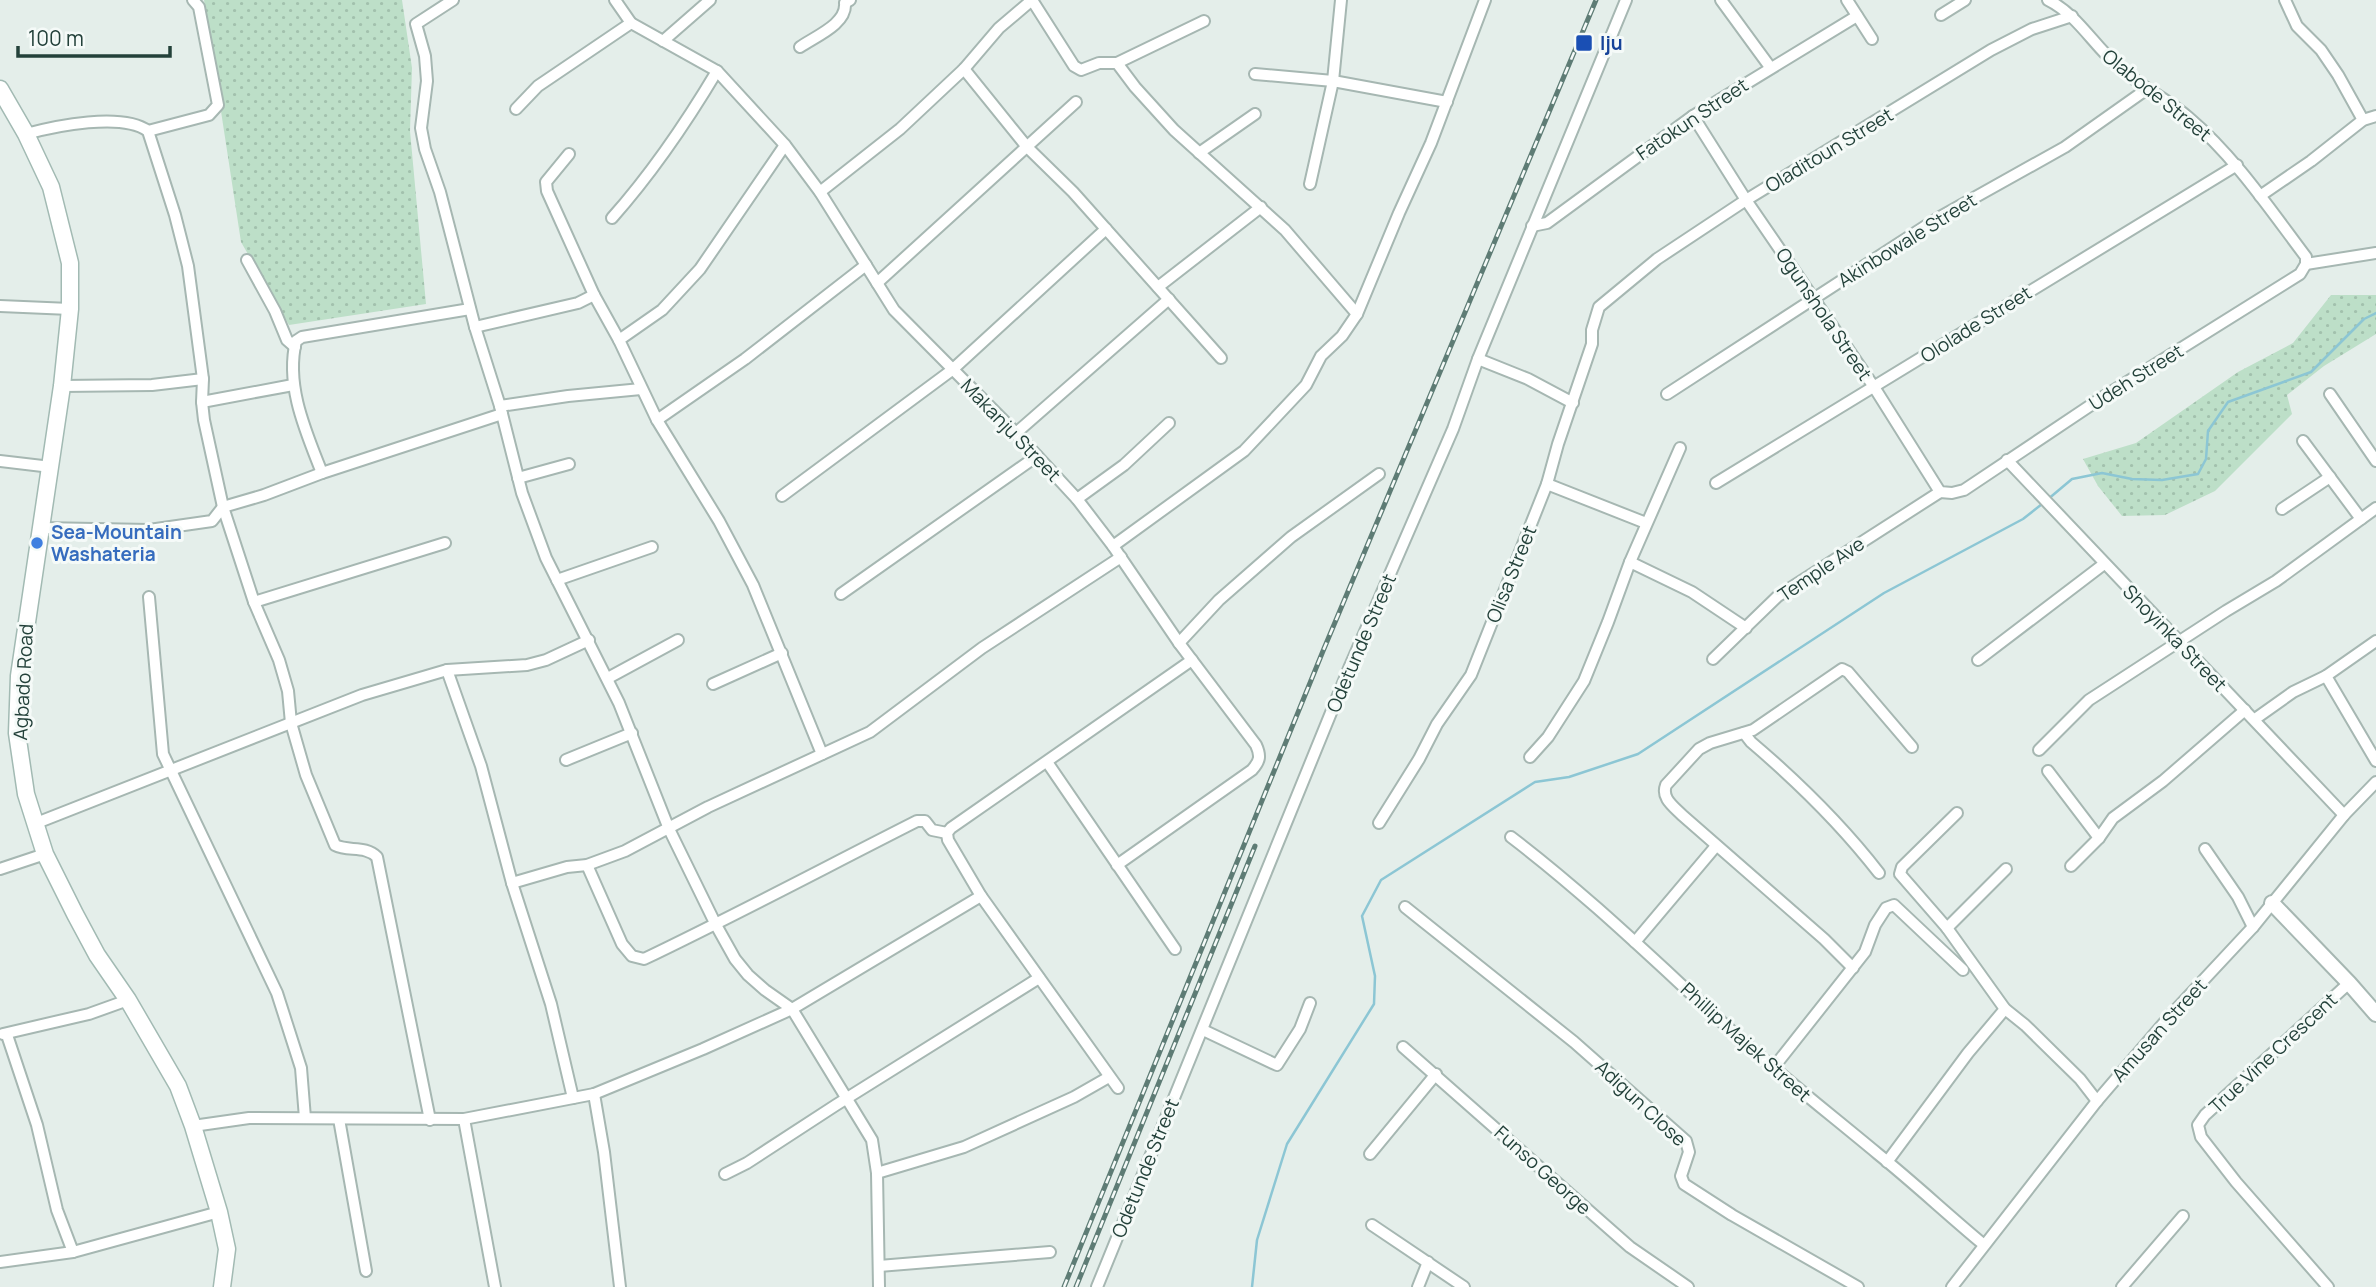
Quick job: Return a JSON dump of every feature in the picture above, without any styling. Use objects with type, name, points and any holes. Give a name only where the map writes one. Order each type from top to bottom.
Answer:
[{"type":"main road","name":"Agbado Road","points":[[0,89],[26,134],[51,187],[70,263],[70,309],[62,386],[19,676],[17,733],[26,794],[44,854],[97,955],[128,1000],[178,1086],[219,1212],[226,1249],[222,1287]]},
{"type":"street","points":[[148,131],[209,115],[218,105],[199,7],[193,0]]},
{"type":"street","points":[[453,0],[416,24],[425,56],[427,82],[421,128],[518,478],[546,558],[608,678],[669,829],[716,925],[735,959],[748,975],[792,1009],[872,1140],[877,1173],[879,1266],[875,1286]]},
{"type":"street","name":"Makanju Street","points":[[614,0],[631,23],[717,71],[785,145],[820,192],[894,310],[1077,499],[1121,557],[1179,643],[1256,745],[1260,753],[1258,763],[1252,770],[1117,865]]},
{"type":"street","points":[[663,41],[710,0]]},
{"type":"street","points":[[820,192],[900,129],[964,69],[999,28],[1032,0],[1074,66],[1081,70],[1099,63],[1117,63],[1204,21]]},
{"type":"street","points":[[1310,184],[1333,81],[1340,0]]},
{"type":"street","points":[[1113,546],[1244,451],[1306,384],[1321,356],[1342,336],[1357,314],[1447,102],[1485,0]]},
{"type":"street","name":"Odetunde Street","points":[[1097,1287],[1350,666],[1453,429],[1478,359],[1626,0]]},
{"type":"street","points":[[1721,0],[1770,67]]},
{"type":"street","points":[[1847,0],[1872,39]]},
{"type":"street","points":[[1941,15],[1965,0]]},
{"type":"street","name":"Olabode Street","points":[[2048,0],[2064,4],[2118,66],[2186,116],[2237,165],[2306,257],[2306,264]]},
{"type":"street","points":[[2285,0],[2297,26],[2320,50],[2338,75],[2363,120]]},
{"type":"street","points":[[800,47],[842,19],[846,1]]},
{"type":"street","name":"Fatokun Street","points":[[1532,226],[1547,223],[1693,116],[1857,16]]},
{"type":"street","name":"Oladitoun Street","points":[[1599,307],[1657,259],[1746,200],[1991,50],[2032,29],[2072,16]]},
{"type":"street","points":[[516,109],[538,86],[631,23]]},
{"type":"street","points":[[1117,63],[1135,88],[1174,130],[1285,230],[1357,314]]},
{"type":"street","points":[[964,69],[1027,147],[1073,192],[1221,358]]},
{"type":"street","points":[[612,218],[632,196],[687,122],[717,71]]},
{"type":"street","points":[[1255,74],[1333,81],[1447,102]]},
{"type":"street","name":"Akinbowale Street","points":[[1667,394],[1937,218],[2065,147],[2147,89]]},
{"type":"street","points":[[877,283],[1076,102]]},
{"type":"street","points":[[1199,153],[1255,114]]},
{"type":"street","name":"Ogunshola Street","points":[[1693,116],[1746,200],[1874,387],[1940,492]]},
{"type":"street","points":[[2260,196],[2311,161],[2363,120],[2376,116]]},
{"type":"street","points":[[26,134],[55,126],[89,122],[139,124],[148,131],[176,215],[188,266],[203,379],[202,402],[223,507],[254,602],[279,660],[288,691],[291,723],[306,775],[335,845],[371,852],[377,857],[430,1120]]},
{"type":"street","points":[[619,340],[662,310],[687,285],[785,145]]},
{"type":"street","points":[[569,154],[546,182],[547,191],[594,295],[657,420],[753,585],[822,754]]},
{"type":"street","name":"Ololade Street","points":[[1716,484],[2237,165]]},
{"type":"street","points":[[1158,287],[1261,207]]},
{"type":"street","points":[[782,496],[952,370],[1106,229]]},
{"type":"street","points":[[2306,264],[2376,253]]},
{"type":"street","points":[[247,260],[288,340],[295,347]]},
{"type":"street","name":"Udeh Street","points":[[1940,492],[1964,490],[2300,274],[2306,264]]},
{"type":"street","points":[[657,420],[745,359],[866,265]]},
{"type":"street","points":[[475,327],[578,303],[594,295]]},
{"type":"street","points":[[1016,433],[1169,299]]},
{"type":"street","points":[[0,306],[70,309]]},
{"type":"street","name":"Olisa Street","points":[[1379,823],[1419,759],[1437,724],[1471,675],[1547,484],[1592,344],[1592,330],[1599,307]]},
{"type":"street","points":[[322,473],[305,430],[293,385],[296,341],[302,337],[470,309]]},
{"type":"street","points":[[1478,359],[1528,379],[1573,403]]},
{"type":"street","points":[[62,386],[152,386],[203,379]]},
{"type":"street","points":[[202,402],[293,385]]},
{"type":"street","points":[[40,528],[149,530],[212,521],[223,507],[264,495],[501,410],[568,396],[641,389]]},
{"type":"street","points":[[2330,394],[2376,461]]},
{"type":"street","points":[[1077,499],[1124,466],[1169,424]]},
{"type":"street","points":[[2303,441],[2361,519]]},
{"type":"street","points":[[1530,757],[1548,737],[1584,681],[1646,523],[1680,448]]},
{"type":"street","points":[[841,594],[1037,456]]},
{"type":"street","name":"Shoyinka Street","points":[[2007,460],[2344,815]]},
{"type":"street","points":[[0,461],[51,467]]},
{"type":"street","points":[[518,478],[569,464]]},
{"type":"street","points":[[1179,643],[1219,600],[1291,537],[1379,474]]},
{"type":"street","points":[[2282,509],[2330,477]]},
{"type":"street","points":[[1547,484],[1646,523]]},
{"type":"street","name":"Temple Ave","points":[[1713,659],[1778,596],[1940,492]]},
{"type":"street","points":[[2039,750],[2089,701],[2276,581],[2376,508]]},
{"type":"street","points":[[254,602],[445,543]]},
{"type":"street","points":[[557,580],[652,547]]},
{"type":"street","points":[[512,883],[567,867],[587,865],[625,851],[708,807],[870,732],[982,648],[1121,557]]},
{"type":"street","points":[[1630,562],[1692,592],[1746,628]]},
{"type":"street","points":[[1978,660],[2104,564]]},
{"type":"street","points":[[149,597],[163,754],[277,993],[301,1068],[305,1118]]},
{"type":"street","points":[[34,824],[362,695],[447,670],[527,666],[589,640]]},
{"type":"street","points":[[608,678],[678,640]]},
{"type":"street","points":[[2255,719],[2293,692],[2326,676],[2376,641]]},
{"type":"street","points":[[713,684],[782,653]]},
{"type":"street","points":[[1118,1088],[981,896],[948,840],[947,833],[1192,660]]},
{"type":"street","points":[[1853,968],[1814,930],[1716,846],[1666,798],[1663,791],[1665,785],[1699,749],[1753,730],[1842,669],[1848,672],[1912,747]]},
{"type":"street","points":[[447,670],[481,766],[512,883],[551,1004],[573,1098]]},
{"type":"street","points":[[2326,676],[2376,761]]},
{"type":"street","points":[[2071,866],[2099,838],[2113,818],[2163,780],[2245,710]]},
{"type":"street","points":[[566,760],[632,733]]},
{"type":"street","points":[[1744,733],[1853,839],[1879,873]]},
{"type":"street","points":[[1047,762],[1175,949]]},
{"type":"street","points":[[2048,771],[2099,838]]},
{"type":"street","name":"Amusan Street","points":[[1952,1287],[2096,1101],[2253,927],[2344,815],[2376,782]]},
{"type":"street","points":[[1957,813],[1900,872],[1947,928],[2005,1009],[2080,1079],[2096,1101]]},
{"type":"street","points":[[587,865],[622,944],[632,956],[644,959],[716,925],[763,898],[917,821],[925,821],[932,830],[947,833]]},
{"type":"street","name":"Phillip Majek Street","points":[[1511,837],[1558,874],[1774,1067],[1983,1244]]},
{"type":"street","points":[[1635,942],[1716,846]]},
{"type":"street","points":[[2205,849],[2238,897],[2253,927]]},
{"type":"street","points":[[0,869],[44,854]]},
{"type":"street","points":[[1947,928],[2006,869]]},
{"type":"street","points":[[193,1126],[249,1118],[464,1119],[594,1094],[792,1009],[981,896]]},
{"type":"street","points":[[2272,903],[2376,1014]]},
{"type":"street","points":[[1774,1067],[1865,953],[1875,925],[1886,908],[1894,905],[1963,970]]},
{"type":"street","name":"Adigun Close","points":[[1405,907],[1574,1042],[1686,1141],[1689,1152],[1681,1176],[1684,1184],[1857,1287]]},
{"type":"street","points":[[725,1174],[747,1163],[1039,978]]},
{"type":"street","name":"True Vine Crescent","points":[[2328,1287],[2236,1182],[2201,1137],[2198,1125],[2205,1115],[2349,983]]},
{"type":"street","points":[[73,1252],[57,1210],[37,1125],[3,1035],[89,1014],[128,1000]]},
{"type":"street","points":[[1203,1030],[1277,1065],[1300,1029],[1310,1003]]},
{"type":"street","points":[[1887,1162],[1968,1053],[2005,1009]]},
{"type":"street","name":"Funso George","points":[[1403,1047],[1630,1247],[1688,1287]]},
{"type":"street","points":[[1370,1154],[1436,1074]]},
{"type":"street","points":[[877,1173],[964,1147],[1062,1103],[1109,1077]]},
{"type":"street","points":[[594,1094],[604,1152],[620,1287]]},
{"type":"street","points":[[339,1119],[366,1271]]},
{"type":"street","points":[[464,1119],[495,1287]]},
{"type":"street","points":[[0,1262],[73,1252],[219,1212]]},
{"type":"street","points":[[2122,1287],[2183,1216]]},
{"type":"street","points":[[1373,1225],[1464,1287]]},
{"type":"street","points":[[879,1266],[1050,1252]]},
{"type":"street","points":[[1418,1287],[1428,1262]]},
{"type":"green space","points":[[204,0],[402,0],[412,68],[410,131],[426,304],[289,325],[241,242]]},
{"type":"green space","points":[[2331,295],[2376,295],[2376,334],[2324,366],[2287,395],[2292,414],[2215,491],[2165,515],[2122,516],[2098,486],[2083,459],[2136,443],[2238,372],[2293,343]]},
{"type":"waterway","points":[[2047,500],[2072,479],[2102,473],[2132,479],[2162,480],[2198,474],[2206,459],[2208,431],[2228,402],[2311,372],[2364,319],[2376,313]]},
{"type":"waterway","points":[[1252,1287],[1257,1240],[1287,1144],[1374,1004],[1375,976],[1362,916],[1381,880],[1535,782],[1569,777],[1638,754],[1884,593],[2023,519],[2042,504]]},
{"type":"railway","points":[[1064,1287],[1323,651],[1596,0]]},
{"type":"railway","points":[[1076,1287],[1255,846]]},
{"type":"place","name":"Iju","points":[[1584,43]]},
{"type":"place","name":"Sea-Mountain Washateria","points":[[37,543]]}]
